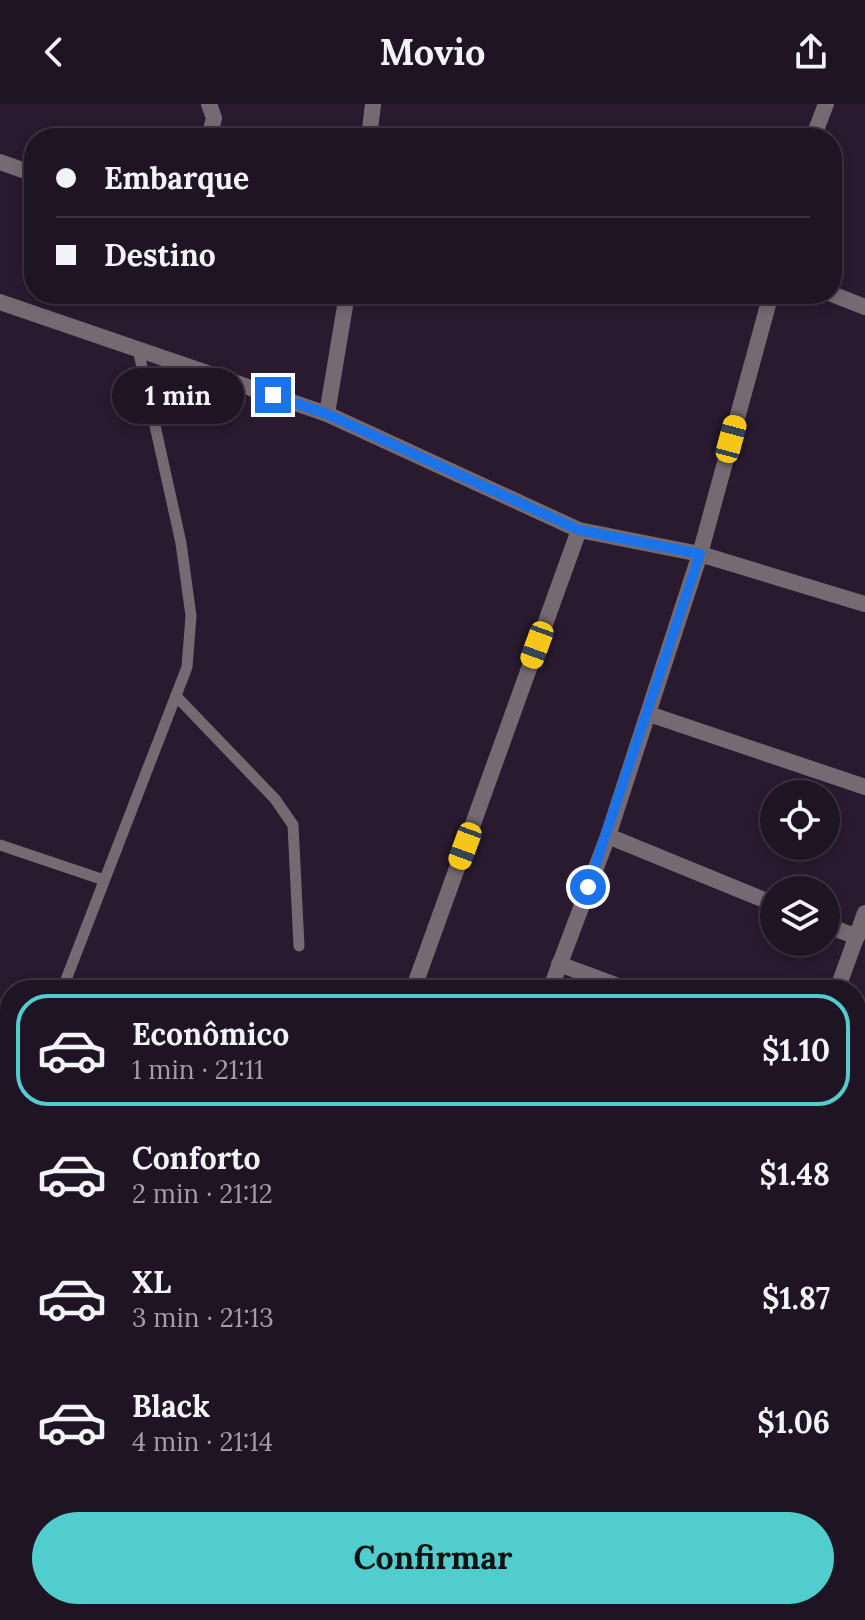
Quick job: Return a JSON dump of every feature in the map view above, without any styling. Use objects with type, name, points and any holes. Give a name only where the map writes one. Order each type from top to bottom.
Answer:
[{"type":"street","points":[[209,104],[214,118],[212,128]]},
{"type":"street","points":[[370,128],[373,104]]},
{"type":"street","points":[[817,128],[826,104]]},
{"type":"street","points":[[0,162],[24,170]]},
{"type":"street","points":[[842,298],[865,307]]},
{"type":"street","points":[[0,302],[327,414],[579,530],[700,554],[865,604]]},
{"type":"street","points":[[327,414],[345,304]]},
{"type":"street","points":[[553,980],[608,836],[700,554],[768,304]]},
{"type":"street","points":[[417,980],[579,530]]},
{"type":"street","points":[[649,714],[865,787]]},
{"type":"street","points":[[608,836],[760,898]]},
{"type":"street","points":[[841,980],[865,913]]},
{"type":"street","points":[[840,930],[857,937]]},
{"type":"street","points":[[559,964],[602,980]]},
{"type":"lane","points":[[66,980],[187,667],[191,616],[181,543],[138,349]]},
{"type":"lane","points":[[176,696],[275,799],[293,825],[299,946]]},
{"type":"lane","points":[[0,845],[104,880]]},
{"type":"route","points":[[273,395],[327,414],[579,530],[700,554],[608,836],[588,887]]}]
